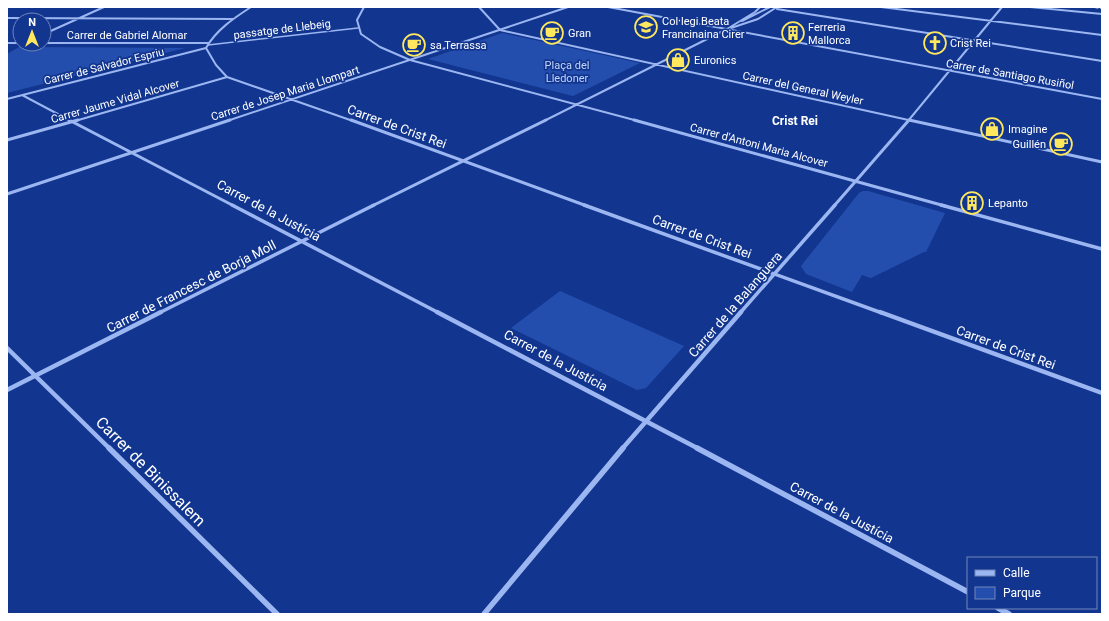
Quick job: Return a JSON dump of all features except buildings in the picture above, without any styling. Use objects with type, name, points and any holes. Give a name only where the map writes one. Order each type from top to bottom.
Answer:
[{"type":"street","points":[[52,30],[104,7]]},
{"type":"street","points":[[227,77],[216,65],[206,48],[211,39],[234,19],[251,7]]},
{"type":"street","points":[[358,28],[357,20],[364,7]]},
{"type":"street","points":[[479,7],[500,30]]},
{"type":"street","name":"Carrer de Josep Maria Llompart","points":[[7,194],[568,7]]},
{"type":"street","name":"Carrer de Santiago Rusiñol","points":[[608,7],[1102,99]]},
{"type":"street","points":[[732,25],[756,12],[761,8],[760,7]]},
{"type":"street","points":[[732,25],[752,17],[770,7]]},
{"type":"street","points":[[881,7],[1102,35]]},
{"type":"street","name":"Carrer de la Balanguera","points":[[484,614],[646,421],[856,181],[950,71],[1002,7]]},
{"type":"street","points":[[1030,7],[1102,14]]},
{"type":"street","points":[[777,8],[1102,61]]},
{"type":"street","name":"Carrer de Francesc de Borja Moll","points":[[7,390],[462,160],[578,104],[656,63],[727,29],[748,23],[777,8]]},
{"type":"street","points":[[7,18],[234,19]]},
{"type":"street","name":"Carrer de Francesc de Borja Moll","points":[[727,29],[732,25]]},
{"type":"street","name":"passatge de Llebeig","points":[[209,44],[358,28]]},
{"type":"street","name":"Carrer d'Antoni Maria Alcover","points":[[358,28],[362,34],[380,47],[410,60],[578,104],[1102,249]]},
{"type":"street","name":"Carrer del General Weyler","points":[[500,30],[1102,162]]},
{"type":"street","name":"Carrer de Gabriel Alomar","points":[[52,43],[209,44]]},
{"type":"street","name":"Carrer de Salvador Espriu","points":[[7,99],[206,48]]},
{"type":"street","name":"Carrer de Crist Rei","points":[[227,77],[294,99],[1102,392]]},
{"type":"street","name":"Carrer Jaume Vidal Alcover","points":[[7,140],[227,77]]},
{"type":"street","name":"Carrer de la Justícia","points":[[22,95],[646,421],[967,591]]},
{"type":"street","name":"Carrer de Binissalem","points":[[7,348],[277,614]]},
{"type":"street","points":[[1000,609],[1009,614]]},
{"type":"green space","name":"Plaça del Lledoner","points":[[502,33],[640,63],[573,96],[428,59]]},
{"type":"green space","points":[[52,47],[185,48],[7,93],[7,54],[12,51],[52,52]]},
{"type":"green space","points":[[868,191],[945,213],[926,252],[871,278],[862,275],[852,292],[806,274],[801,266],[859,193]]},
{"type":"green space","points":[[560,291],[684,346],[646,388],[637,390],[511,328]]},
{"type":"railway","points":[[1091,7],[1102,8]]},
{"type":"place","name":"Col·legi Beata Francinaina Cirer","points":[[646,27]]},
{"type":"place","name":"Gran","points":[[552,33]]},
{"type":"place","name":"Ferreria Mallorca","points":[[793,33]]},
{"type":"place","name":"Crist Rei","points":[[935,43]]},
{"type":"place","name":"sa Terrassa","points":[[414,45]]},
{"type":"place","name":"Euronics","points":[[678,60]]},
{"type":"place","name":"Imagine","points":[[992,129]]},
{"type":"place","name":"Guillén","points":[[1061,144]]},
{"type":"place","name":"Lepanto","points":[[972,203]]},
{"type":"district","name":"Crist Rei","points":[[795,121]]}]
